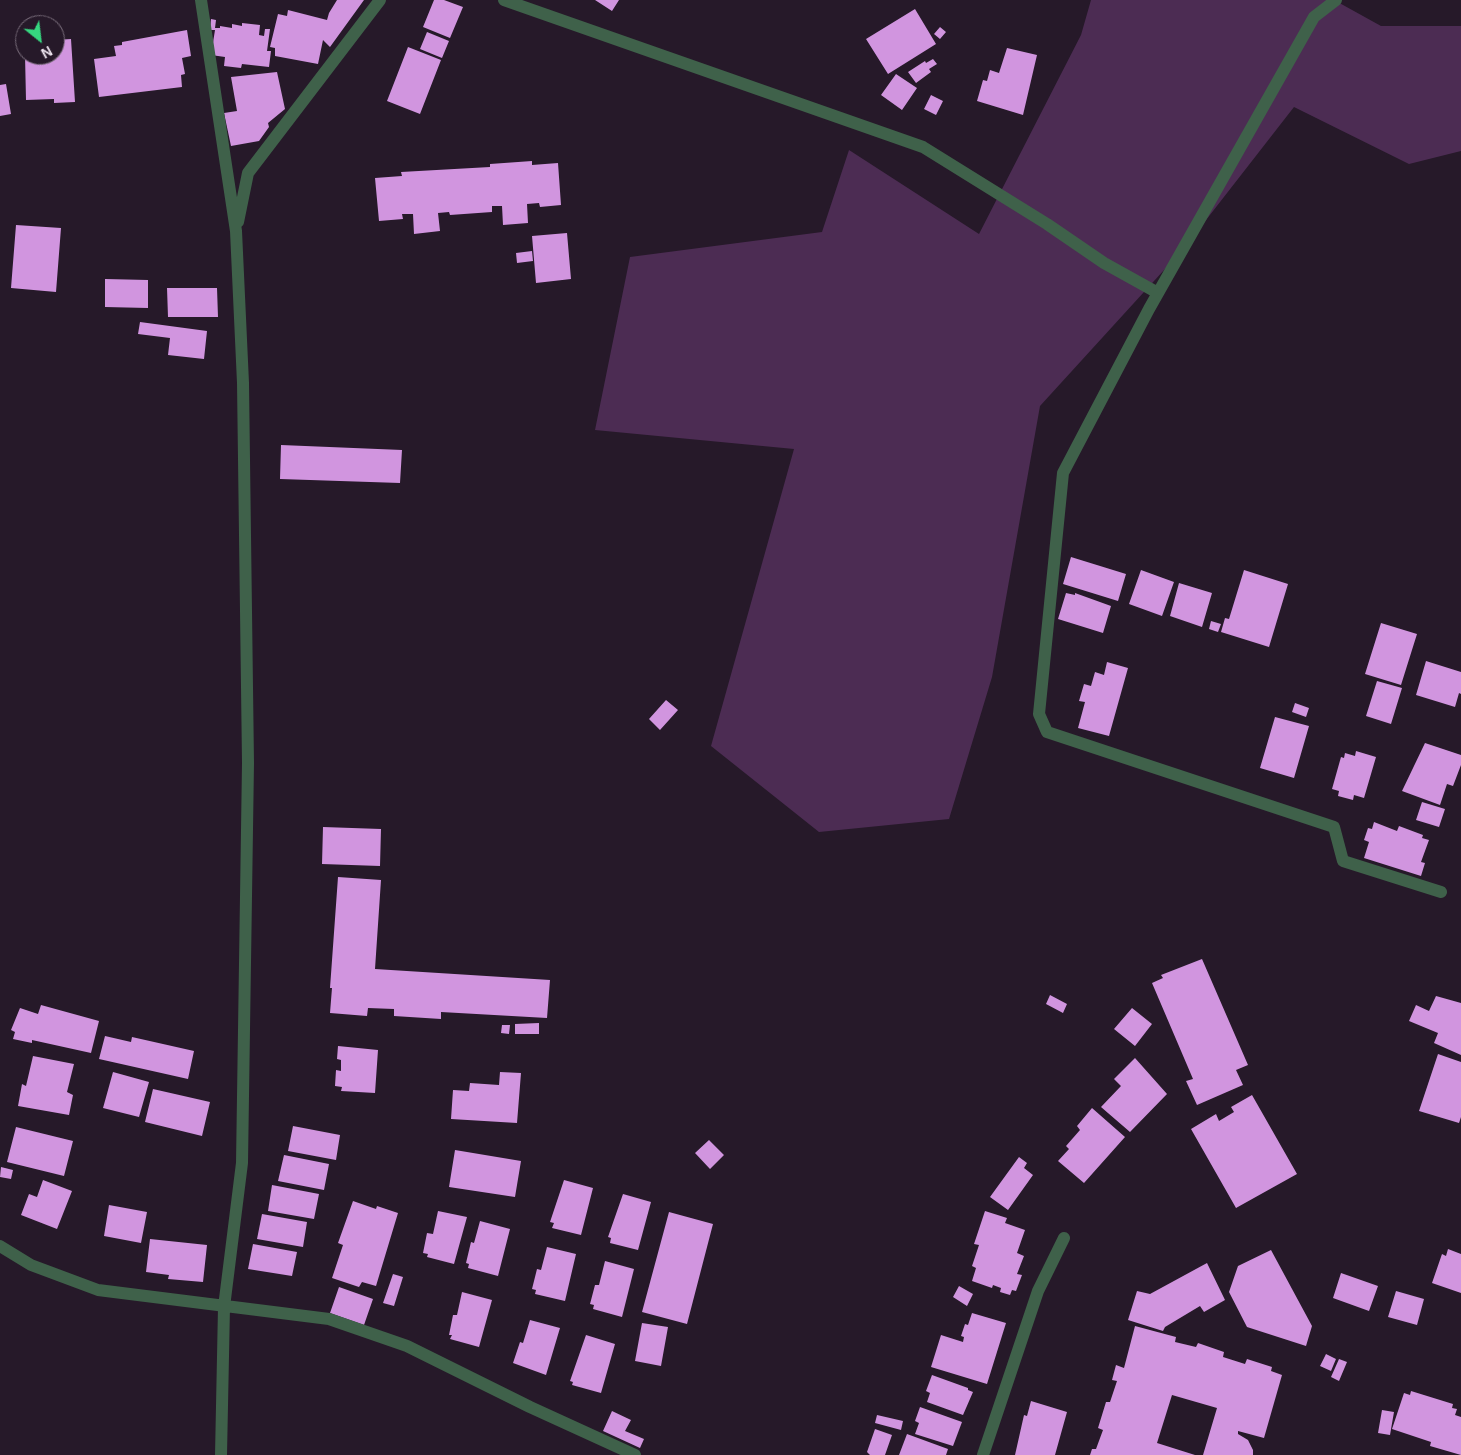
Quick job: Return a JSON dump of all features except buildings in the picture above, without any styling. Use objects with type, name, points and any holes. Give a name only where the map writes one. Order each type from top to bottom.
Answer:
[{"type":"street","points":[[201,0],[236,231],[242,384],[248,764],[242,1163],[224,1307],[221,1455]]},
{"type":"street","points":[[236,231],[248,173],[380,0]]},
{"type":"street","points":[[504,0],[923,147],[1047,224],[1104,263],[1158,293]]},
{"type":"street","points":[[1336,0],[1314,17],[1158,293],[1063,473],[1038,714],[1047,732],[1334,827],[1343,861],[1441,892]]},
{"type":"street","points":[[983,1455],[1038,1291],[1064,1238]]},
{"type":"street","points":[[0,1246],[31,1265],[98,1290],[329,1319],[398,1343],[635,1455]]},
{"type":"shaded area","points":[[1091,0],[1334,0],[1381,26],[1461,26],[1461,151],[1409,164],[1294,107],[1185,247],[1040,406],[992,677],[949,819],[819,832],[711,746],[794,449],[595,430],[630,257],[822,232],[849,150],[979,234],[1081,35]]}]
